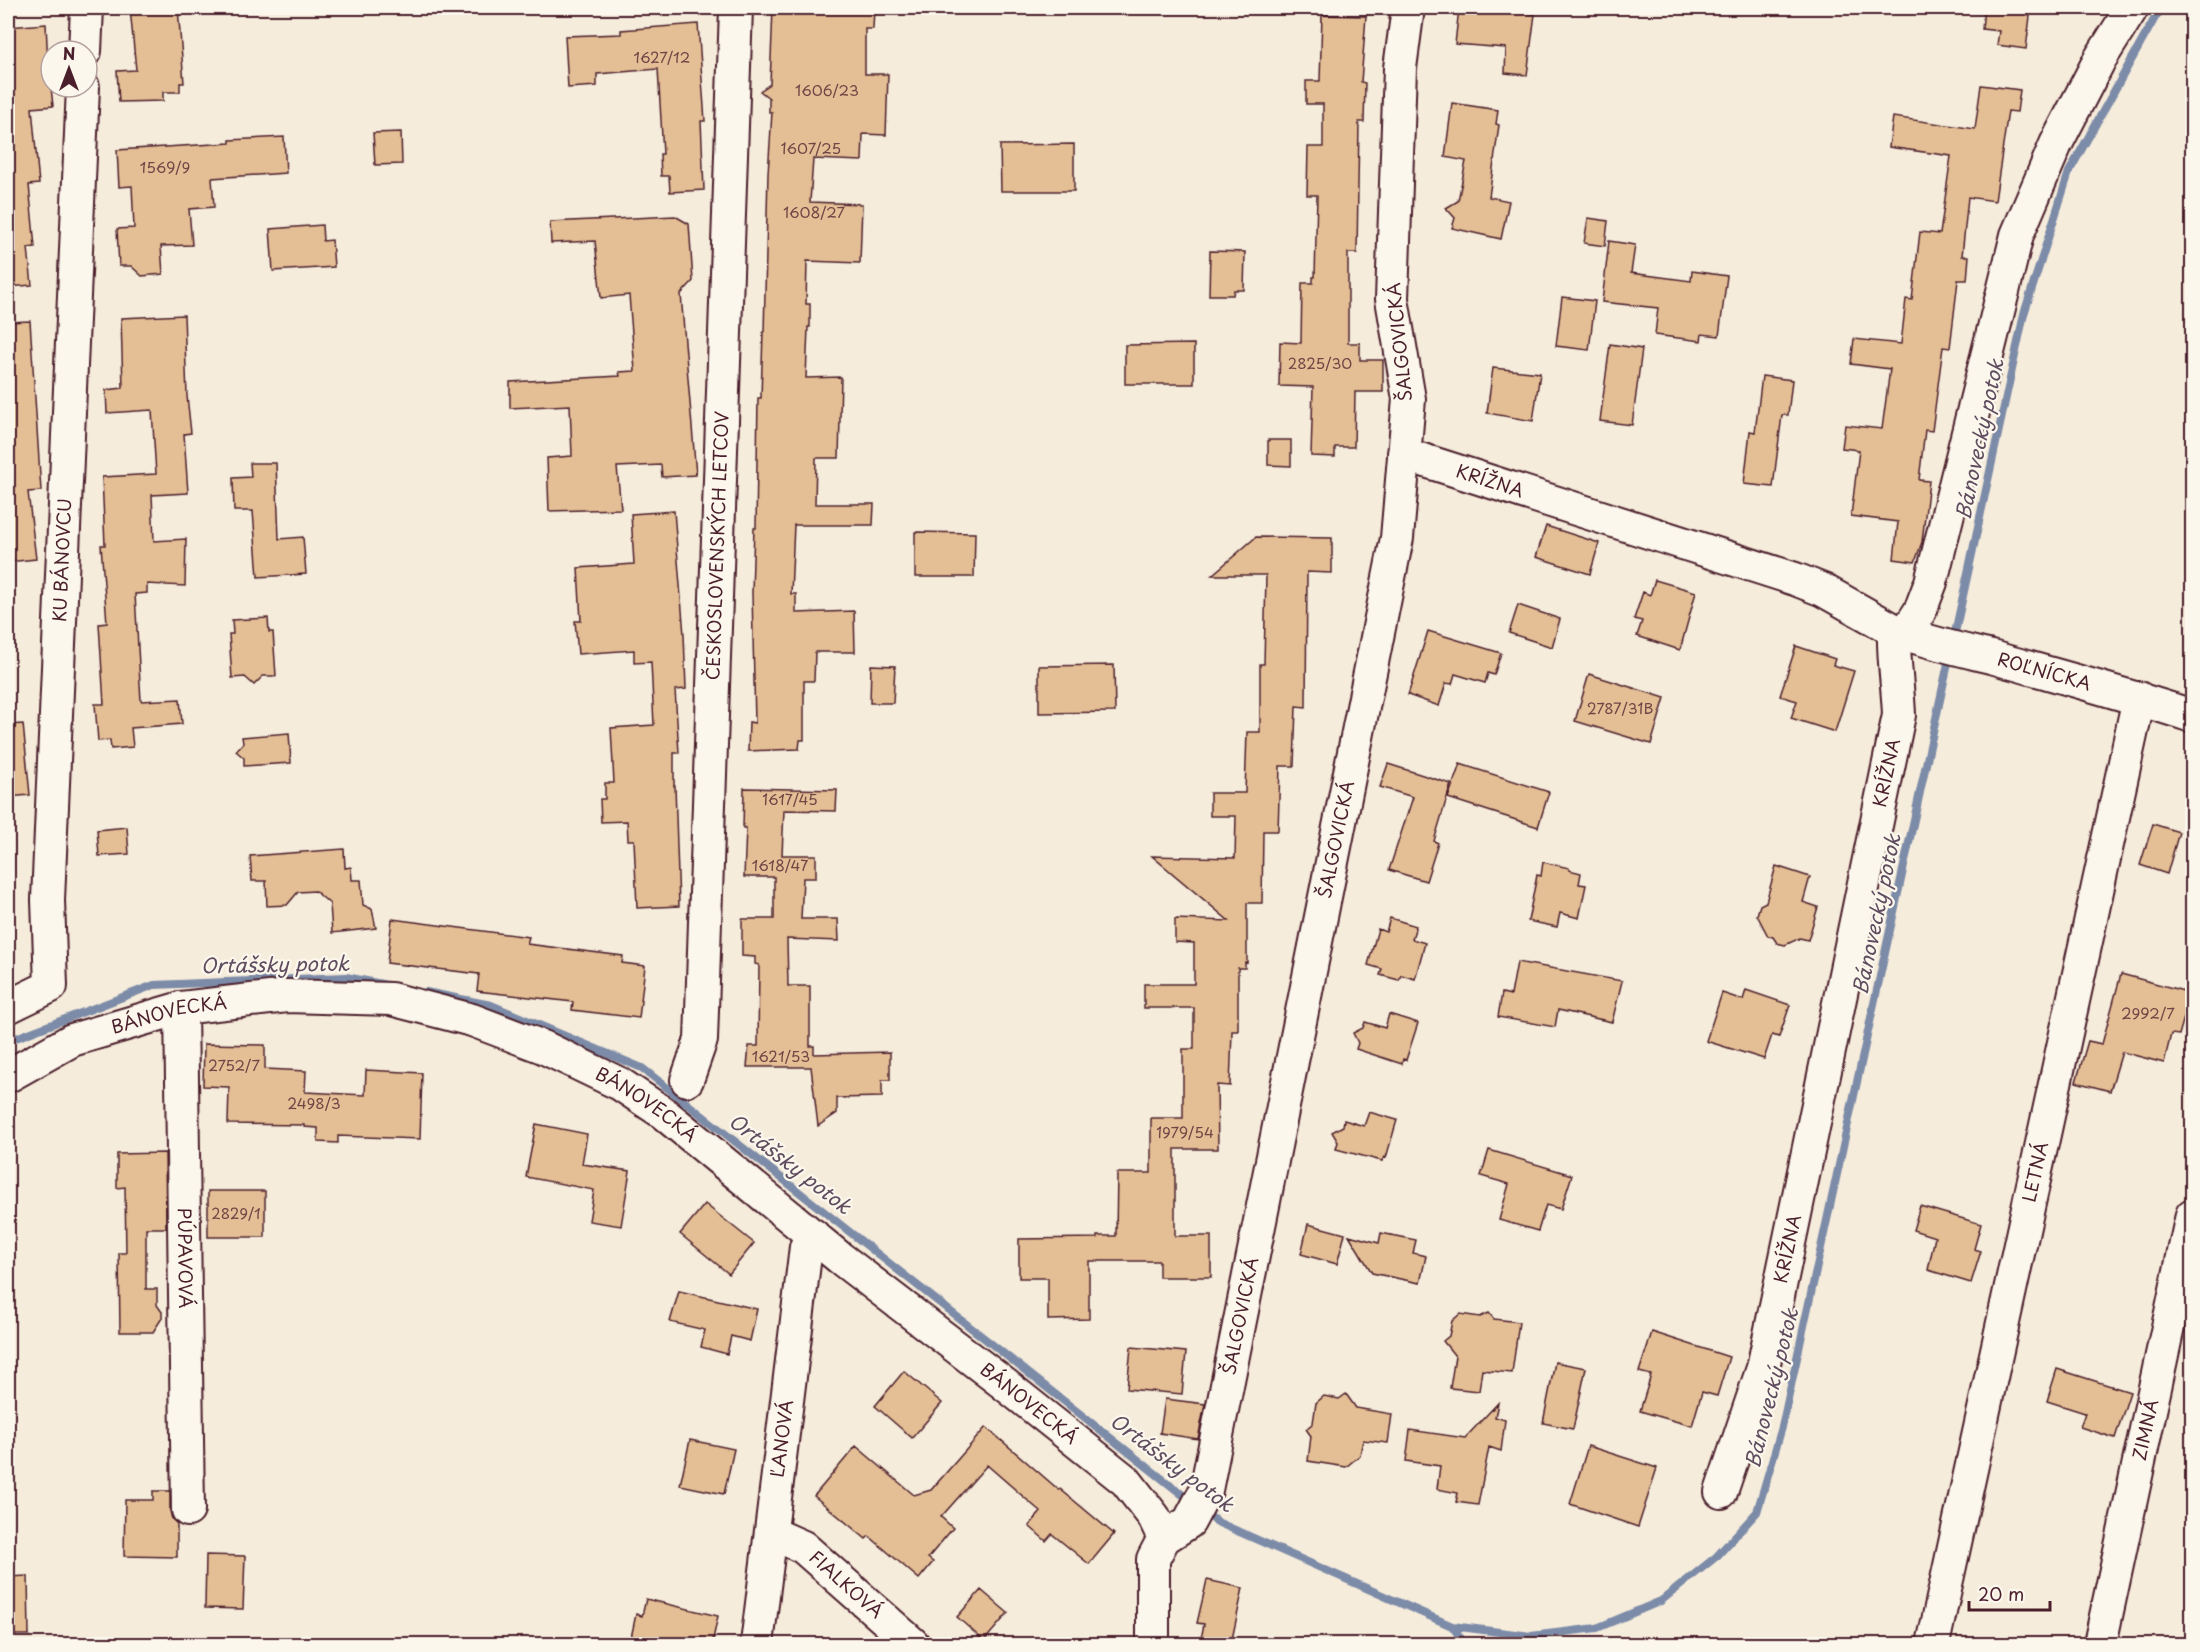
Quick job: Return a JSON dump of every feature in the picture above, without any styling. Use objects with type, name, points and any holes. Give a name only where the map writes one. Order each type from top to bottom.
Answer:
[{"type":"street","points":[[86,39],[87,8]]},
{"type":"street","name":"ČESKOSLOVENSKÝCH LETCOV","points":[[687,1080],[701,1040],[736,8]]},
{"type":"street","name":"ŠALGOVICKÁ","points":[[1153,1644],[1153,1559],[1206,1490],[1397,538],[1409,399],[1392,299],[1400,68],[1408,8]]},
{"type":"street","points":[[1908,636],[1931,582],[2017,235],[2062,134],[2100,59],[2133,8]]},
{"type":"street","name":"KU BÁNOVCU","points":[[8,1007],[51,986],[48,900],[82,99]]},
{"type":"street","name":"KRÍŽNA","points":[[1404,454],[1795,579],[1823,590],[1908,636],[1893,655],[1898,682],[1899,715],[1763,1368],[1721,1492]]},
{"type":"street","name":"ROĽNÍCKA","points":[[1908,636],[2139,698],[2193,716]]},
{"type":"street","name":"LETNÁ","points":[[1933,1644],[2139,698]]},
{"type":"street","name":"BÁNOVECKÁ","points":[[8,1076],[72,1040],[181,1008],[287,996],[391,999],[472,1020],[543,1047],[620,1084],[662,1112],[813,1235],[1126,1481],[1154,1517],[1177,1530]]},
{"type":"street","name":"PÚPAVOVÁ","points":[[181,1008],[188,1510]]},
{"type":"street","name":"ZIMNÁ","points":[[2100,1644],[2193,1215]]},
{"type":"street","name":"ĽANOVÁ","points":[[757,1644],[806,1247],[813,1235]]},
{"type":"street","name":"FIALKOVÁ","points":[[771,1533],[803,1547],[913,1644]]},
{"type":"building","points":[[130,8],[178,8],[184,83],[180,83],[180,92],[163,92],[163,101],[119,102],[117,71],[136,70]]},
{"type":"building","points":[[773,8],[874,8],[873,29],[865,29],[865,74],[888,74],[886,135],[863,134],[862,161],[813,159],[810,202],[862,204],[860,263],[807,261],[806,304],[810,304],[810,327],[808,327],[806,378],[841,377],[839,458],[816,458],[815,504],[874,504],[873,525],[794,525],[791,594],[796,594],[796,613],[854,611],[855,652],[815,652],[814,681],[804,681],[804,740],[800,740],[799,749],[748,751],[749,722],[755,723],[752,593],[754,528],[756,528],[758,398],[761,398],[772,112],[769,112],[769,98],[760,91],[770,84]]},
{"type":"building","points":[[1459,8],[1484,8],[1535,14],[1527,75],[1505,73],[1506,48],[1455,44]]},
{"type":"building","points":[[1984,8],[2031,8],[2026,49],[1997,45],[1999,31],[1982,29]]},
{"type":"building","points":[[1322,15],[1366,16],[1361,82],[1365,83],[1364,122],[1359,122],[1357,253],[1348,253],[1348,343],[1360,343],[1360,360],[1383,360],[1383,392],[1355,392],[1354,447],[1335,447],[1335,457],[1311,456],[1313,387],[1279,386],[1280,342],[1301,343],[1302,283],[1313,283],[1313,277],[1315,277],[1317,195],[1307,195],[1308,147],[1323,147],[1323,104],[1306,104],[1306,81],[1320,81]]},
{"type":"building","points":[[46,24],[47,39],[39,39],[39,99],[52,99],[53,106],[32,108],[39,184],[29,185],[35,247],[28,248],[32,285],[8,287],[8,27]]},
{"type":"building","points":[[698,24],[705,121],[701,121],[704,190],[670,192],[669,176],[661,176],[660,154],[663,154],[658,69],[597,74],[597,86],[568,88],[565,36],[621,34],[621,30]]},
{"type":"building","points":[[1981,85],[2020,90],[2017,112],[2008,111],[1995,201],[1968,197],[1962,256],[1969,256],[1967,280],[1958,280],[1950,348],[1943,347],[1932,431],[1925,430],[1919,480],[1929,481],[1922,542],[1915,562],[1894,559],[1898,522],[1851,516],[1859,450],[1842,448],[1845,425],[1882,429],[1890,369],[1851,364],[1854,339],[1901,344],[1906,299],[1912,300],[1920,232],[1940,234],[1951,156],[1889,147],[1893,117],[1975,129]]},
{"type":"building","points":[[1452,103],[1498,110],[1496,124],[1499,125],[1489,197],[1509,201],[1501,239],[1452,228],[1455,218],[1446,208],[1458,201],[1466,161],[1445,157]]},
{"type":"building","points":[[401,132],[402,164],[375,165],[373,133]]},
{"type":"building","points":[[284,137],[286,173],[212,178],[214,207],[189,209],[192,245],[161,246],[163,274],[142,276],[131,266],[119,266],[117,229],[134,228],[132,186],[119,187],[117,150]]},
{"type":"building","points":[[1074,144],[1074,191],[1001,191],[1000,145]]},
{"type":"building","points":[[675,216],[689,224],[693,281],[681,294],[696,475],[662,477],[661,465],[617,467],[621,509],[549,511],[547,458],[572,456],[570,405],[510,408],[510,382],[620,376],[619,372],[635,371],[629,295],[601,298],[595,241],[551,243],[550,222]]},
{"type":"building","points":[[1588,218],[1608,221],[1605,246],[1584,243]]},
{"type":"building","points":[[322,225],[323,241],[332,240],[334,267],[273,271],[270,229]]},
{"type":"building","points":[[1609,241],[1635,245],[1631,273],[1691,281],[1692,271],[1727,276],[1719,336],[1702,334],[1701,341],[1655,335],[1658,308],[1602,302]]},
{"type":"building","points":[[1210,251],[1245,252],[1244,290],[1234,290],[1233,295],[1209,295]]},
{"type":"building","points":[[1562,297],[1595,301],[1589,350],[1556,346]]},
{"type":"building","points":[[184,315],[187,396],[191,433],[184,434],[188,493],[152,495],[154,541],[186,539],[185,586],[147,584],[147,593],[135,594],[141,701],[180,699],[182,724],[131,728],[133,747],[111,749],[110,740],[98,741],[95,704],[104,704],[99,624],[107,623],[101,545],[105,545],[102,477],[156,474],[152,410],[107,413],[106,390],[123,388],[121,318]]},
{"type":"building","points":[[30,321],[41,491],[28,492],[36,559],[8,562],[8,322]]},
{"type":"building","points":[[1194,344],[1194,384],[1125,384],[1125,345]]},
{"type":"building","points":[[1610,344],[1642,349],[1632,425],[1600,421]]},
{"type":"building","points":[[1493,368],[1540,373],[1533,421],[1487,413]]},
{"type":"building","points":[[1762,376],[1792,380],[1788,415],[1782,415],[1773,487],[1744,484],[1750,431],[1755,432]]},
{"type":"building","points":[[1268,440],[1291,440],[1291,466],[1268,465]]},
{"type":"building","points":[[250,463],[276,463],[279,539],[303,537],[306,574],[258,577],[253,511],[234,511],[233,478],[251,477]]},
{"type":"building","points":[[674,511],[686,689],[675,690],[679,753],[674,753],[674,786],[679,906],[637,908],[634,840],[628,840],[627,821],[601,822],[600,799],[605,799],[605,783],[614,783],[611,728],[654,725],[651,662],[634,663],[634,650],[578,654],[575,621],[581,621],[578,568],[634,564],[631,514]]},
{"type":"building","points":[[1546,526],[1599,543],[1590,574],[1536,557]]},
{"type":"building","points":[[915,532],[975,533],[974,577],[915,577]]},
{"type":"building","points":[[1256,537],[1332,538],[1332,573],[1307,572],[1306,707],[1296,706],[1294,766],[1280,766],[1278,831],[1263,831],[1262,903],[1247,903],[1247,963],[1245,962],[1245,968],[1238,968],[1238,1031],[1232,1031],[1230,1086],[1217,1085],[1218,1149],[1175,1149],[1175,1236],[1211,1236],[1211,1277],[1159,1277],[1159,1261],[1089,1261],[1089,1319],[1048,1320],[1048,1278],[1019,1278],[1019,1239],[1116,1236],[1117,1173],[1151,1173],[1151,1118],[1183,1118],[1183,1049],[1194,1049],[1194,1008],[1144,1008],[1144,984],[1194,984],[1194,943],[1175,942],[1175,919],[1229,921],[1152,856],[1235,858],[1236,816],[1210,816],[1210,793],[1245,793],[1247,732],[1260,732],[1260,664],[1264,664],[1266,575],[1212,575]]},
{"type":"building","points":[[1655,580],[1696,592],[1680,650],[1637,636],[1642,621],[1634,619],[1643,592],[1650,595]]},
{"type":"building","points":[[1518,605],[1560,619],[1552,647],[1509,633]]},
{"type":"building","points":[[268,618],[269,632],[273,632],[276,676],[263,676],[254,685],[245,677],[232,678],[229,634],[233,634],[232,620]]},
{"type":"building","points":[[1428,631],[1501,653],[1494,675],[1488,673],[1485,683],[1455,674],[1452,684],[1446,683],[1439,706],[1408,695]]},
{"type":"building","points":[[1796,646],[1835,659],[1833,665],[1854,671],[1835,732],[1791,718],[1797,701],[1780,696]]},
{"type":"building","points":[[871,665],[895,666],[893,703],[870,703]]},
{"type":"building","points":[[1114,665],[1115,712],[1039,713],[1039,666]]},
{"type":"building","points":[[1589,674],[1665,698],[1651,744],[1575,721]]},
{"type":"building","points":[[23,724],[30,795],[8,797],[8,725]]},
{"type":"building","points":[[289,733],[291,763],[244,766],[244,758],[236,751],[243,743],[242,737]]},
{"type":"building","points":[[1388,764],[1451,784],[1434,841],[1438,843],[1426,881],[1389,870],[1413,797],[1380,787]]},
{"type":"building","points":[[1460,764],[1549,792],[1538,827],[1448,798]]},
{"type":"building","points":[[744,788],[837,790],[836,811],[784,810],[782,855],[816,855],[816,878],[803,878],[801,919],[838,919],[839,941],[787,939],[788,986],[810,986],[810,1046],[814,1046],[814,1054],[890,1052],[890,1080],[882,1080],[882,1097],[837,1098],[837,1113],[818,1126],[811,1067],[747,1067],[749,1046],[758,1046],[759,965],[755,964],[755,957],[742,956],[742,919],[774,919],[774,877],[744,877],[746,828],[743,828]]},
{"type":"building","points":[[2153,824],[2179,832],[2167,874],[2140,865]]},
{"type":"building","points":[[127,827],[129,854],[99,856],[97,830]]},
{"type":"building","points":[[344,849],[345,868],[351,867],[352,880],[361,880],[363,905],[372,909],[376,928],[332,933],[330,904],[315,891],[298,892],[287,905],[267,906],[266,881],[252,881],[250,856]]},
{"type":"building","points":[[1543,862],[1581,873],[1579,884],[1586,885],[1579,918],[1560,913],[1557,927],[1528,921],[1537,875],[1541,876]]},
{"type":"building","points":[[1776,866],[1810,877],[1803,902],[1818,907],[1808,940],[1800,938],[1785,945],[1777,943],[1773,937],[1768,936],[1757,915],[1760,905],[1766,902]]},
{"type":"building","points":[[1390,918],[1416,926],[1412,939],[1425,943],[1415,979],[1401,975],[1399,980],[1380,975],[1382,969],[1368,965],[1378,929],[1386,932]]},
{"type":"building","points":[[392,919],[529,937],[527,944],[623,956],[622,963],[645,966],[639,1018],[572,1010],[573,1002],[477,991],[479,974],[387,963]]},
{"type":"building","points":[[1517,962],[1622,981],[1612,1022],[1558,1010],[1555,1027],[1498,1017],[1502,993],[1511,995]]},
{"type":"building","points":[[2121,974],[2191,993],[2179,1035],[2171,1034],[2164,1063],[2122,1052],[2110,1091],[2076,1082],[2088,1041],[2102,1044]]},
{"type":"building","points":[[1746,990],[1790,1005],[1779,1037],[1772,1035],[1764,1059],[1706,1041],[1722,993],[1743,1000]]},
{"type":"building","points":[[1389,1014],[1418,1023],[1406,1060],[1403,1059],[1402,1064],[1356,1049],[1358,1043],[1353,1033],[1363,1028],[1365,1022],[1385,1028]]},
{"type":"building","points":[[204,1044],[265,1045],[265,1069],[306,1071],[305,1092],[365,1095],[366,1070],[422,1073],[420,1139],[338,1136],[338,1143],[318,1142],[318,1128],[304,1127],[304,1125],[228,1124],[229,1087],[203,1086]]},
{"type":"building","points":[[1369,1112],[1397,1120],[1386,1158],[1384,1157],[1382,1161],[1336,1149],[1338,1142],[1332,1132],[1343,1126],[1344,1120],[1364,1126]]},
{"type":"building","points":[[536,1124],[587,1134],[582,1164],[630,1171],[621,1226],[589,1221],[594,1190],[526,1177]]},
{"type":"building","points":[[1489,1150],[1572,1175],[1561,1209],[1546,1205],[1538,1231],[1499,1220],[1509,1184],[1481,1176]]},
{"type":"building","points":[[165,1153],[166,1228],[146,1228],[146,1289],[157,1289],[157,1305],[162,1312],[162,1318],[153,1332],[120,1332],[119,1253],[126,1253],[125,1187],[117,1188],[117,1154]]},
{"type":"building","points":[[208,1191],[265,1191],[265,1237],[208,1237]]},
{"type":"building","points":[[705,1204],[754,1243],[729,1274],[680,1234]]},
{"type":"building","points":[[1920,1206],[1981,1224],[1974,1249],[1981,1251],[1971,1283],[1928,1270],[1935,1237],[1913,1230]]},
{"type":"building","points":[[1308,1224],[1345,1234],[1337,1264],[1301,1254]]},
{"type":"building","points":[[1381,1233],[1416,1240],[1413,1253],[1426,1256],[1420,1283],[1372,1273],[1349,1235],[1379,1243]]},
{"type":"building","points":[[679,1291],[757,1309],[750,1341],[731,1336],[727,1354],[701,1347],[705,1330],[670,1322]]},
{"type":"building","points":[[1489,1313],[1494,1319],[1519,1322],[1512,1373],[1482,1370],[1479,1391],[1450,1388],[1455,1356],[1443,1341],[1449,1336],[1452,1321],[1460,1314],[1480,1317]]},
{"type":"building","points":[[1652,1332],[1729,1357],[1717,1396],[1702,1392],[1692,1426],[1640,1411],[1651,1375],[1639,1372]]},
{"type":"building","points":[[1131,1347],[1186,1352],[1182,1394],[1127,1389]]},
{"type":"building","points":[[1555,1362],[1586,1368],[1573,1429],[1543,1423]]},
{"type":"building","points":[[2057,1369],[2130,1392],[2115,1438],[2080,1427],[2085,1413],[2047,1401]]},
{"type":"building","points":[[904,1371],[942,1403],[912,1438],[875,1406]]},
{"type":"building","points":[[1346,1394],[1356,1408],[1392,1414],[1388,1443],[1363,1440],[1360,1455],[1346,1467],[1308,1461],[1311,1436],[1306,1429],[1313,1423],[1316,1403],[1324,1396],[1339,1399]]},
{"type":"building","points":[[1165,1399],[1205,1404],[1198,1439],[1160,1433]]},
{"type":"building","points":[[1498,1403],[1495,1417],[1505,1420],[1501,1451],[1489,1447],[1478,1505],[1456,1502],[1458,1493],[1437,1489],[1440,1466],[1406,1461],[1410,1430],[1465,1438]]},
{"type":"building","points":[[986,1427],[1114,1534],[1089,1564],[1052,1534],[1046,1541],[1029,1526],[1041,1512],[987,1465],[941,1517],[953,1528],[928,1558],[933,1562],[919,1579],[869,1536],[866,1539],[814,1496],[856,1446],[914,1495],[931,1490]]},
{"type":"building","points":[[690,1440],[734,1449],[724,1494],[680,1485]]},
{"type":"building","points":[[1588,1446],[1657,1468],[1638,1527],[1570,1504]]},
{"type":"building","points":[[153,1491],[170,1491],[170,1511],[172,1519],[177,1524],[177,1557],[124,1556],[125,1500],[153,1500]]},
{"type":"building","points":[[206,1555],[245,1556],[243,1609],[205,1608]]},
{"type":"building","points":[[28,1576],[29,1635],[8,1635],[8,1577]]},
{"type":"building","points":[[1207,1580],[1243,1588],[1231,1644],[1200,1644],[1204,1624],[1197,1623]]},
{"type":"building","points":[[981,1590],[1008,1613],[984,1641],[957,1617]]},
{"type":"building","points":[[646,1599],[718,1616],[712,1644],[659,1644],[631,1638],[636,1614],[642,1616]]},
{"type":"waterway","name":"Bánovecký potok","points":[[1953,642],[2024,314],[2069,172],[2156,16],[2164,8]]},
{"type":"waterway","name":"Bánovecký potok","points":[[1452,1626],[1531,1636],[1597,1628],[1661,1601],[1717,1556],[1757,1512],[1782,1427],[1950,654]]},
{"type":"waterway","name":"Ortášsky potok","points":[[8,1041],[154,985],[346,977],[387,985]]},
{"type":"waterway","name":"Ortášsky potok","points":[[426,992],[491,1005],[642,1068],[1217,1522],[1452,1626],[1465,1644]]}]
